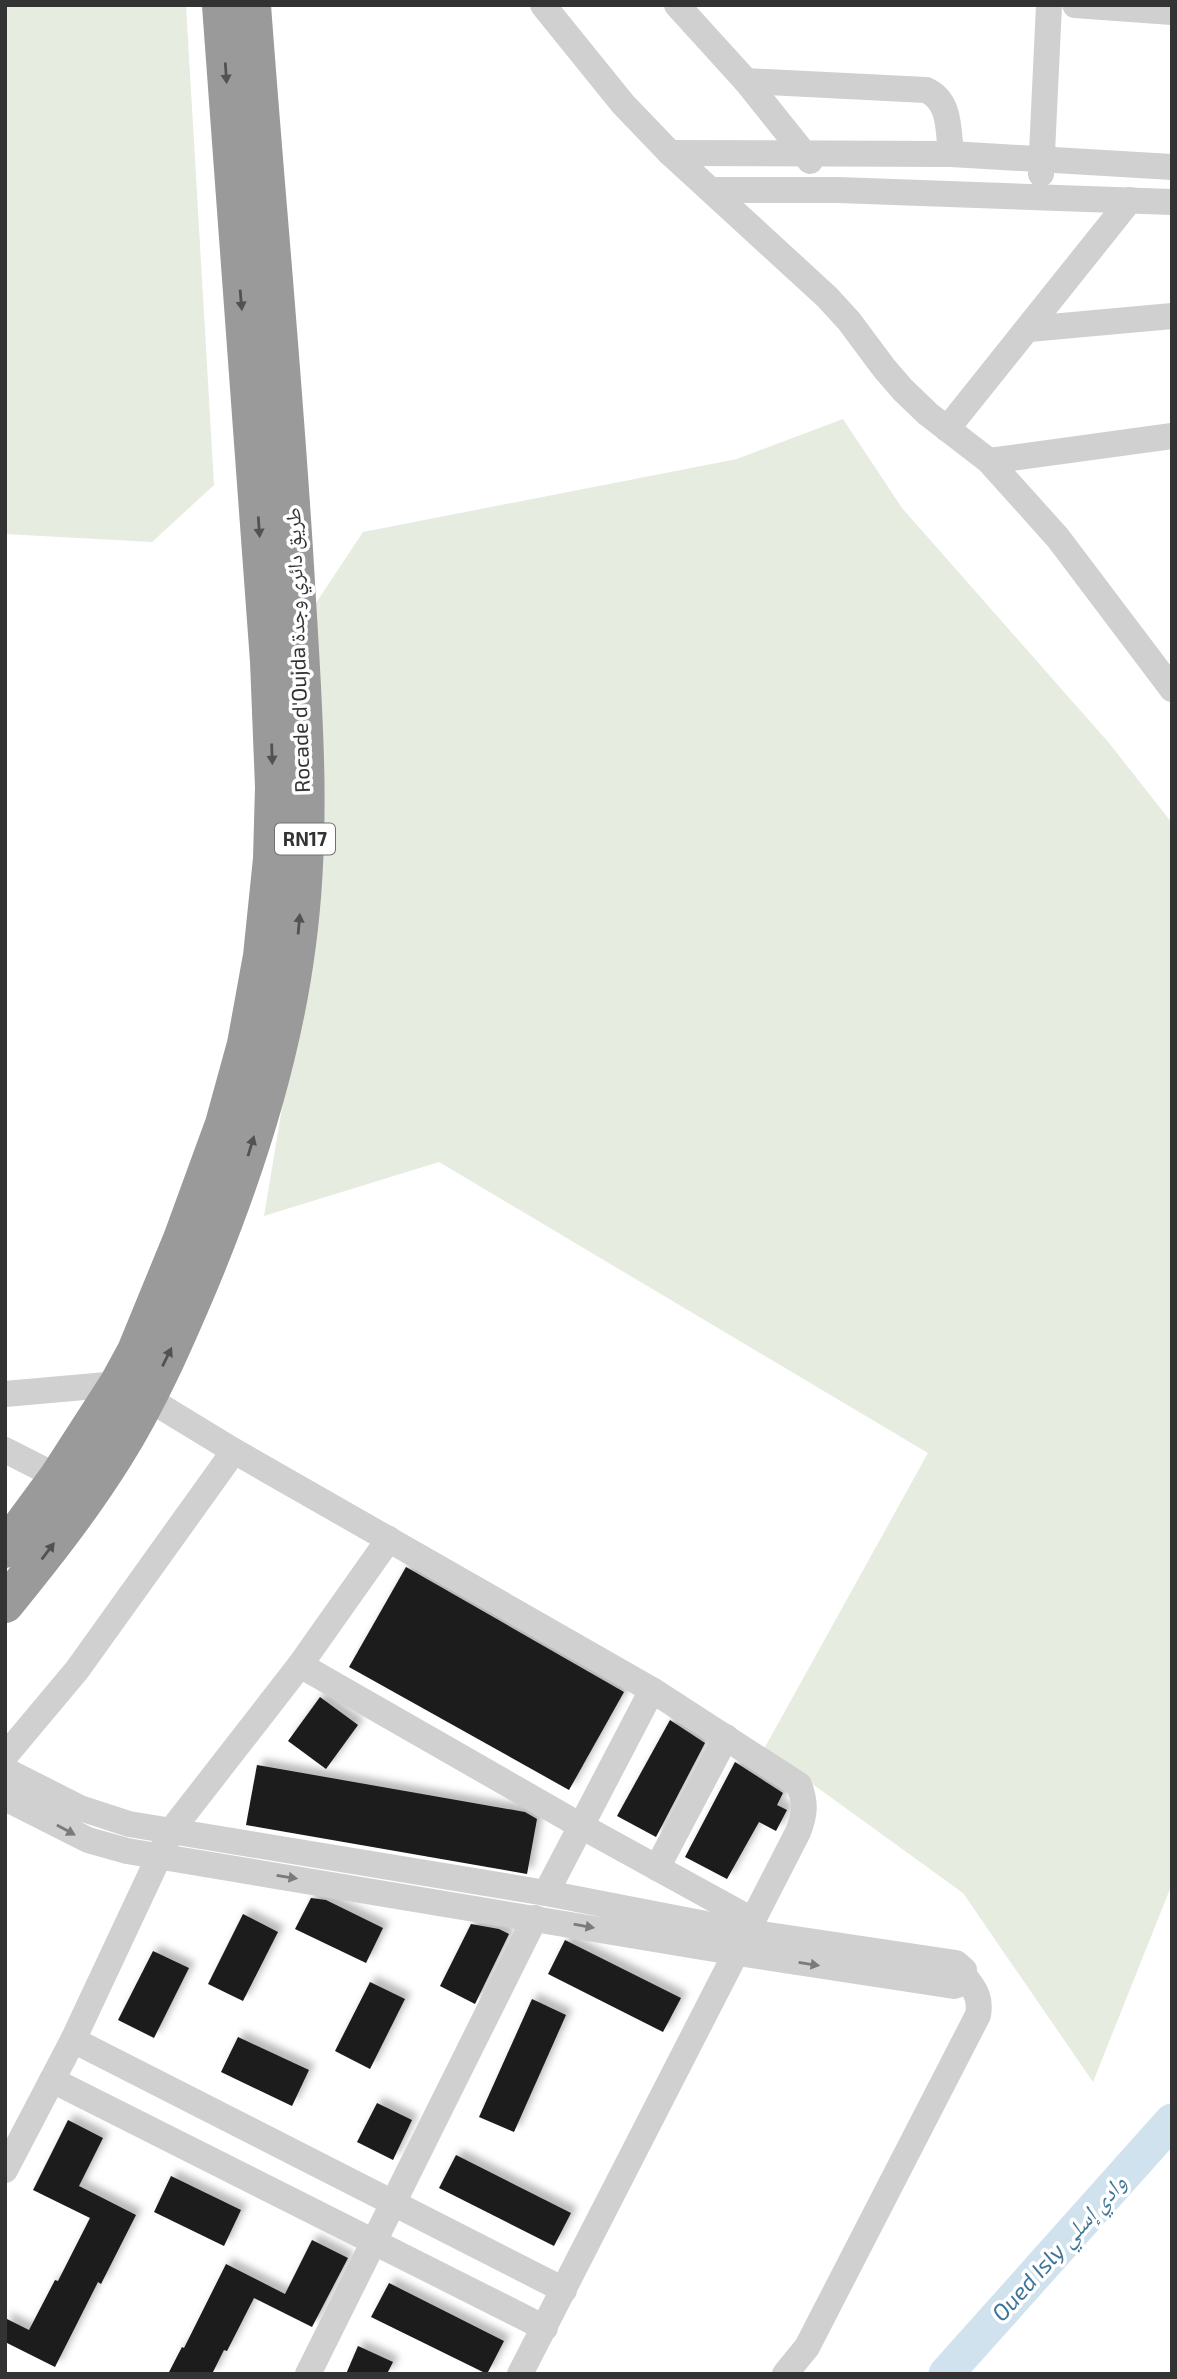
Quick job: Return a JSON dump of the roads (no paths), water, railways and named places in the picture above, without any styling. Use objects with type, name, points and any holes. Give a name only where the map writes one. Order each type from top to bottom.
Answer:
[{"type":"highway","name":"Rocade d'Oujda طريق دائري وجدة","points":[[5,1604],[88,1497],[116,1453],[132,1391],[136,1351],[182,1239],[224,1124],[246,1044],[262,956],[272,859],[274,787],[268,661],[220,5]]},
{"type":"highway","name":"Rocade d'Oujda طريق دائري وجدة","points":[[5,1549],[58,1477],[132,1391],[196,1292],[249,1155],[272,1075],[297,944],[304,870],[305,706],[291,477],[252,5]]},
{"type":"street","points":[[543,5],[623,104],[670,153],[827,297],[903,390],[989,461],[1058,538],[1172,689]]},
{"type":"street","points":[[677,5],[746,81],[803,153],[838,190]]},
{"type":"street","points":[[1041,197],[1049,5]]},
{"type":"street","points":[[1076,5],[1172,12]]},
{"type":"street","points":[[746,81],[926,90],[942,101],[947,117],[951,154]]},
{"type":"street","points":[[670,153],[951,154],[1172,167]]},
{"type":"street","points":[[711,190],[838,190],[1172,202]]},
{"type":"street","points":[[947,429],[1029,330],[1130,200]]},
{"type":"street","points":[[1029,330],[1172,316]]},
{"type":"street","points":[[989,461],[1172,436]]},
{"type":"street","points":[[5,1394],[132,1391],[652,1690],[799,1785],[805,1800],[803,1820],[798,1832],[520,2374]]},
{"type":"street","points":[[5,1450],[58,1477]]},
{"type":"street","points":[[5,1756],[77,1670],[234,1451]]},
{"type":"street","points":[[5,2170],[73,2040],[171,1830],[300,1665],[389,1539]]},
{"type":"street","points":[[300,1665],[657,1868],[745,1935]]},
{"type":"street","points":[[546,1893],[652,1690]]},
{"type":"street","points":[[657,1868],[726,1737]]},
{"type":"street","points":[[5,1770],[94,1814],[129,1824],[546,1893],[745,1935],[954,1986],[961,1985],[964,1976],[978,1997],[978,2015],[807,2347],[785,2374]]},
{"type":"street","points":[[5,1798],[88,1840],[127,1851],[535,1918],[745,1935]]},
{"type":"street","points":[[308,2374],[535,1918]]},
{"type":"street","points":[[73,2040],[564,2290]]},
{"type":"street","points":[[52,2080],[545,2328]]},
{"type":"waterway","name":"Oued Isly وادي إسلي","points":[[946,2374],[1172,2121]]}]
